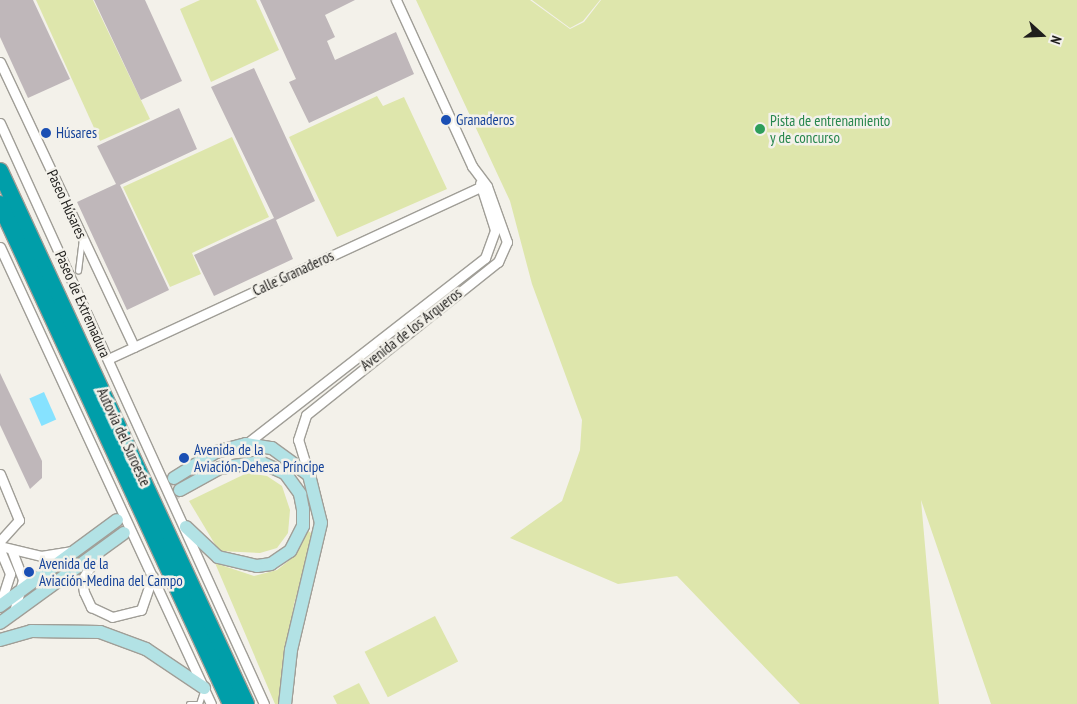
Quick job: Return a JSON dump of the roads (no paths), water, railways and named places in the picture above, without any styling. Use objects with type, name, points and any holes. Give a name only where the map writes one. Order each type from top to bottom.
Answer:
[{"type":"highway","name":"Autovía del Suroeste","points":[[0,171],[246,704]]},
{"type":"highway","name":"Autovía del Suroeste","points":[[0,204],[232,704]]},
{"type":"main road","points":[[174,478],[216,452],[246,444],[272,448],[309,475],[321,523],[291,650],[285,704]]},
{"type":"main road","points":[[180,490],[230,465],[247,462],[273,466],[295,486],[303,526],[290,551],[271,564],[237,565],[218,557],[186,527]]},
{"type":"main road","points":[[0,606],[117,520]]},
{"type":"main road","points":[[0,623],[124,533]]},
{"type":"main road","points":[[0,640],[31,631],[100,632],[146,649],[204,688]]},
{"type":"street","name":"Avenida de los Arqueros","points":[[246,444],[485,258],[495,230],[479,185],[396,0]]},
{"type":"street","name":"Paseo Húsares","points":[[0,62],[134,347]]},
{"type":"street","name":"Paseo de Extremadura","points":[[0,123],[186,527],[264,704]]},
{"type":"street","name":"Avenida de los Arqueros","points":[[309,475],[298,440],[306,415],[504,252],[506,229],[486,186],[479,185]]},
{"type":"street","name":"Calle Granaderos","points":[[108,359],[479,185]]},
{"type":"street","points":[[0,247],[211,704]]},
{"type":"street","points":[[0,474],[19,520],[0,541]]},
{"type":"street","points":[[105,547],[82,580],[84,592],[100,613],[127,616],[141,610],[153,576]]},
{"type":"street","points":[[0,548],[41,556],[74,551]]},
{"type":"street","points":[[0,548],[10,574],[0,606]]},
{"type":"street","points":[[12,551],[21,568],[22,588],[13,614]]},
{"type":"lane","points":[[78,271],[82,236]]},
{"type":"lane","points":[[189,704],[198,704],[204,688]]},
{"type":"water","points":[[44,392],[56,419],[42,426],[29,399]]},
{"type":"tunnel","points":[[117,520],[174,478]]},
{"type":"tunnel","points":[[124,533],[180,490]]},
{"type":"place","name":"Granaderos","points":[[446,120]]},
{"type":"place","name":"Pista de entrenamiento y de concurso","points":[[760,129]]},
{"type":"place","name":"Húsares","points":[[46,133]]},
{"type":"place","name":"Avenida de la Aviación-Dehesa Príncipe","points":[[184,458]]},
{"type":"place","name":"Avenida de la Aviación-Medina del Campo","points":[[29,572]]}]
